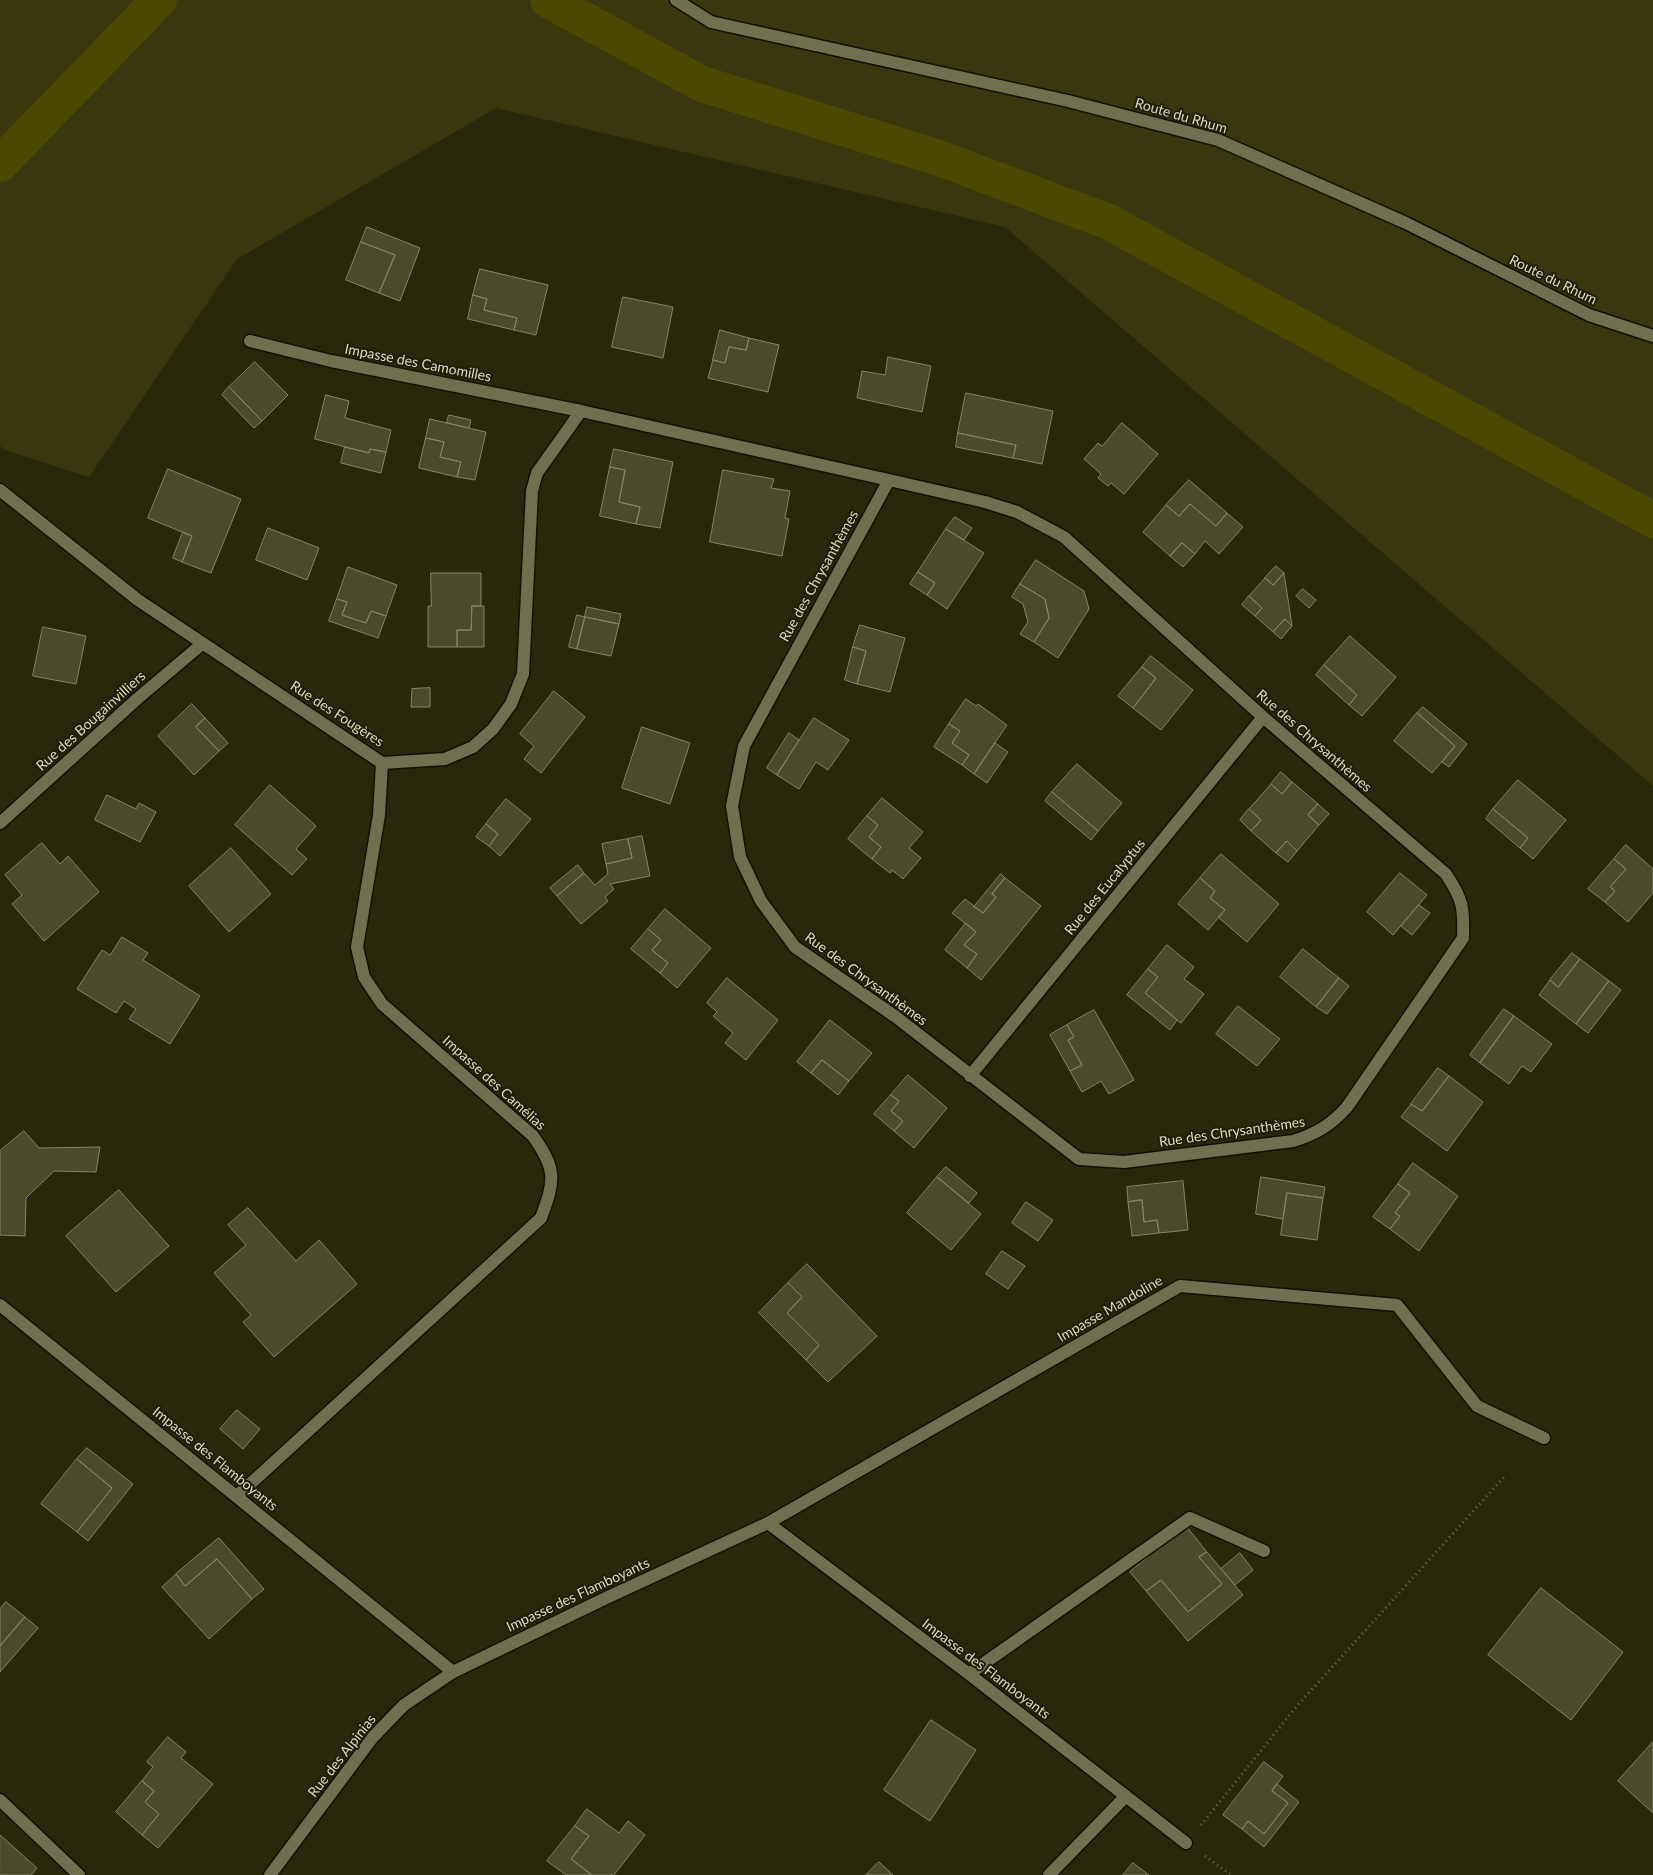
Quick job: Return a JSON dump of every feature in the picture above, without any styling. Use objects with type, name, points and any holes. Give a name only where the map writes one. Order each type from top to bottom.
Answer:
[{"type":"street","name":"Route du Rhum","points":[[676,0],[711,22],[1068,101],[1218,140],[1406,223],[1589,315],[1653,336]]},
{"type":"street","name":"Impasse des Camomilles","points":[[250,340],[331,361],[581,412]]},
{"type":"street","name":"Rue des Chrysanthèmes","points":[[581,412],[889,480],[985,502],[1017,512],[1064,537],[1262,717],[1446,874],[1460,896],[1464,911],[1463,938],[1347,1107],[1334,1122],[1315,1135],[1293,1141],[1124,1162],[1100,1162],[1079,1159],[896,1017],[795,947],[761,901],[740,857],[732,806],[744,746],[889,480]]},
{"type":"street","name":"Rue des Fougères","points":[[0,490],[138,600],[382,762],[445,759],[473,747],[493,729],[511,704],[522,674],[532,491],[537,473],[581,412]]},
{"type":"street","name":"Rue des Bougainvilliers","points":[[0,823],[137,699],[202,644]]},
{"type":"street","name":"Rue des Eucalyptus","points":[[970,1076],[1262,717]]},
{"type":"street","name":"Impasse des Camélias","points":[[237,1496],[541,1218],[552,1188],[548,1158],[533,1136],[382,1004],[364,977],[357,947],[379,815],[382,762]]},
{"type":"street","name":"Impasse Mandoline","points":[[768,1523],[1180,1286],[1397,1305],[1477,1406],[1544,1438]]},
{"type":"street","name":"Impasse des Flamboyants","points":[[0,1305],[453,1672],[768,1523],[969,1674],[1186,1842]]},
{"type":"street","points":[[969,1674],[1190,1518],[1264,1551]]},
{"type":"street","name":"Rue des Alpinias","points":[[270,1875],[373,1736],[404,1704],[453,1672]]},
{"type":"street","points":[[1049,1875],[1126,1796]]},
{"type":"street","points":[[0,1800],[79,1875]]},
{"type":"path","points":[[1231,1875],[1186,1842],[1297,1706],[1504,1477]]},
{"type":"shaded area","points":[[0,0],[1653,0],[1653,786],[1005,227],[496,108],[237,259],[89,477],[5,450],[0,446]]},
{"type":"building","points":[[367,227],[420,248],[400,301],[379,293],[395,255],[361,242]]},
{"type":"building","points":[[361,242],[395,255],[379,293],[346,280]]},
{"type":"building","points":[[480,269],[548,285],[536,335],[514,330],[517,318],[484,310],[487,299],[473,295]]},
{"type":"building","points":[[473,295],[487,299],[484,310],[517,318],[514,330],[468,319]]},
{"type":"building","points":[[623,297],[673,307],[663,358],[612,347]]},
{"type":"building","points":[[720,330],[749,338],[746,350],[729,347],[725,363],[713,360]]},
{"type":"building","points":[[749,338],[779,345],[768,392],[708,378],[713,360],[725,363],[729,347],[746,350]]},
{"type":"building","points":[[888,357],[931,366],[922,412],[857,398],[862,371],[885,375]]},
{"type":"building","points":[[255,362],[288,395],[262,421],[229,387]]},
{"type":"building","points":[[229,387],[262,421],[254,428],[222,395]]},
{"type":"building","points":[[966,393],[1053,411],[1042,464],[1013,458],[1016,445],[958,433]]},
{"type":"building","points":[[326,395],[349,401],[345,418],[391,430],[386,452],[370,449],[369,453],[315,439]]},
{"type":"building","points":[[449,415],[471,420],[469,428],[447,423]]},
{"type":"building","points":[[430,419],[486,432],[475,480],[457,477],[461,462],[440,457],[444,442],[426,438]]},
{"type":"building","points":[[1122,423],[1158,454],[1124,494],[1111,483],[1108,486],[1098,478],[1101,474],[1084,459],[1098,443],[1102,446]]},
{"type":"building","points":[[958,433],[1016,445],[1013,458],[956,447]]},
{"type":"building","points":[[426,438],[444,442],[440,457],[461,462],[457,477],[419,468]]},
{"type":"building","points":[[345,447],[369,453],[370,449],[386,452],[381,473],[341,463]]},
{"type":"building","points":[[614,449],[673,462],[660,528],[636,524],[640,507],[619,502],[625,470],[610,467]]},
{"type":"building","points":[[610,467],[625,470],[619,502],[640,507],[636,524],[600,516]]},
{"type":"building","points":[[168,469],[241,499],[211,573],[182,562],[192,536],[148,518]]},
{"type":"building","points":[[723,470],[774,479],[771,488],[790,491],[785,518],[789,519],[782,556],[710,542]]},
{"type":"building","points":[[1189,480],[1227,513],[1216,526],[1190,504],[1179,516],[1166,505]]},
{"type":"building","points":[[1190,504],[1216,526],[1227,513],[1243,527],[1219,554],[1205,541],[1195,554],[1182,543],[1170,556],[1143,532],[1166,505],[1179,516]]},
{"type":"building","points":[[955,517],[972,528],[964,540],[946,529]]},
{"type":"building","points":[[268,528],[319,548],[307,580],[256,560]]},
{"type":"building","points":[[946,529],[984,553],[947,609],[927,595],[935,583],[918,572]]},
{"type":"building","points":[[183,532],[192,536],[182,562],[173,558]]},
{"type":"building","points":[[1182,543],[1195,554],[1183,567],[1170,556]]},
{"type":"building","points":[[1036,560],[1084,591],[1089,609],[1058,658],[1034,642],[1049,618],[1045,599],[1020,584]]},
{"type":"building","points":[[1276,566],[1284,573],[1273,585],[1265,578]]},
{"type":"building","points":[[348,567],[397,585],[386,616],[371,611],[366,623],[342,615],[347,602],[337,599]]},
{"type":"building","points":[[918,572],[935,583],[927,595],[910,584]]},
{"type":"building","points":[[431,573],[481,573],[481,606],[472,606],[471,630],[457,630],[457,647],[428,647],[428,606],[431,606]]},
{"type":"building","points":[[1284,573],[1292,626],[1285,619],[1273,632],[1255,616],[1262,608],[1249,596],[1265,578],[1273,585]]},
{"type":"building","points":[[1020,584],[1045,599],[1049,618],[1034,642],[1020,634],[1028,622],[1023,604],[1012,597]]},
{"type":"building","points":[[1303,589],[1316,600],[1309,608],[1296,596]]},
{"type":"building","points":[[1249,596],[1262,608],[1255,616],[1242,605]]},
{"type":"building","points":[[337,599],[347,602],[342,615],[366,623],[371,611],[386,616],[378,638],[329,621]]},
{"type":"building","points":[[472,606],[484,606],[484,647],[457,647],[457,630],[471,630]]},
{"type":"building","points":[[587,607],[621,614],[619,624],[585,617]]},
{"type":"building","points":[[577,615],[585,617],[577,649],[569,647]]},
{"type":"building","points":[[585,617],[619,624],[611,656],[577,649]]},
{"type":"building","points":[[1285,619],[1292,626],[1281,639],[1273,632]]},
{"type":"building","points":[[860,625],[905,638],[890,692],[857,684],[866,651],[853,647]]},
{"type":"building","points":[[43,627],[86,636],[76,684],[33,676]]},
{"type":"building","points":[[1350,636],[1396,677],[1362,716],[1349,705],[1357,695],[1324,665]]},
{"type":"building","points":[[853,647],[866,651],[857,684],[845,680]]},
{"type":"building","points":[[1151,656],[1193,690],[1161,730],[1133,708],[1156,678],[1142,667]]},
{"type":"building","points":[[1324,665],[1357,695],[1349,705],[1316,675]]},
{"type":"building","points":[[1142,667],[1156,678],[1133,708],[1118,696]]},
{"type":"building","points":[[430,688],[430,707],[411,707],[412,689]]},
{"type":"building","points":[[554,691],[585,717],[541,773],[524,759],[534,746],[520,734]]},
{"type":"building","points":[[966,699],[976,706],[978,704],[1007,725],[974,774],[962,765],[969,755],[952,743],[960,731],[949,724]]},
{"type":"building","points":[[192,704],[205,718],[196,727],[219,751],[194,775],[158,736]]},
{"type":"building","points":[[1423,707],[1467,744],[1449,767],[1442,762],[1455,746],[1417,713]]},
{"type":"building","points":[[1417,713],[1455,746],[1432,773],[1394,741]]},
{"type":"building","points":[[205,718],[228,743],[219,751],[196,727]]},
{"type":"building","points":[[814,718],[849,740],[828,770],[816,762],[799,789],[777,775]]},
{"type":"building","points":[[949,724],[960,731],[952,743],[969,755],[962,765],[934,747]]},
{"type":"building","points":[[642,727],[690,743],[670,804],[622,788]]},
{"type":"building","points":[[789,733],[799,740],[777,775],[767,768]]},
{"type":"building","points":[[995,743],[1008,752],[987,783],[974,774]]},
{"type":"building","points":[[1077,764],[1122,803],[1098,831],[1052,792]]},
{"type":"building","points":[[1281,772],[1292,782],[1282,794],[1271,784]]},
{"type":"building","points":[[1518,780],[1566,820],[1533,859],[1520,848],[1528,838],[1493,809]]},
{"type":"building","points":[[1292,782],[1318,804],[1308,815],[1319,825],[1297,851],[1287,841],[1276,853],[1251,831],[1261,820],[1249,809],[1271,784],[1282,794]]},
{"type":"building","points":[[270,785],[316,826],[296,849],[307,859],[292,875],[235,825]]},
{"type":"building","points":[[1052,792],[1098,831],[1091,840],[1045,801]]},
{"type":"building","points":[[107,795],[136,809],[139,803],[156,812],[140,842],[95,820]]},
{"type":"building","points":[[882,798],[923,832],[909,848],[921,858],[903,879],[892,870],[890,873],[872,859],[881,847],[869,837],[878,825],[867,816]]},
{"type":"building","points":[[506,799],[531,819],[500,856],[489,846],[498,834],[486,824]]},
{"type":"building","points":[[1318,804],[1329,814],[1319,825],[1308,815]]},
{"type":"building","points":[[1249,809],[1261,820],[1251,831],[1240,820]]},
{"type":"building","points":[[1493,809],[1528,838],[1520,848],[1486,819]]},
{"type":"building","points":[[867,816],[878,825],[869,837],[881,847],[872,859],[848,839]]},
{"type":"building","points":[[486,824],[498,834],[489,846],[476,837]]},
{"type":"building","points":[[642,836],[650,876],[610,884],[614,889],[605,897],[608,901],[581,924],[557,896],[584,873],[595,885],[608,874],[606,864],[632,858],[628,839]]},
{"type":"building","points":[[628,839],[632,858],[606,864],[602,844]]},
{"type":"building","points":[[1287,841],[1297,851],[1288,862],[1276,853]]},
{"type":"building","points":[[42,843],[60,864],[68,856],[99,892],[44,941],[12,904],[22,895],[5,875]]},
{"type":"building","points":[[1626,845],[1653,869],[1653,893],[1628,922],[1605,902],[1615,891],[1610,887],[1626,869],[1614,859]]},
{"type":"building","points":[[231,848],[271,894],[229,932],[189,886]]},
{"type":"building","points":[[1221,854],[1279,904],[1247,942],[1218,917],[1225,910],[1210,898],[1215,891],[1200,878]]},
{"type":"building","points":[[1614,859],[1626,869],[1610,887],[1615,891],[1605,902],[1588,889]]},
{"type":"building","points":[[578,865],[584,873],[557,896],[550,888]]},
{"type":"building","points":[[1400,873],[1427,895],[1393,935],[1367,912]]},
{"type":"building","points":[[1001,874],[1005,878],[992,894],[996,897],[983,913],[974,907]]},
{"type":"building","points":[[1005,878],[1041,906],[981,980],[967,968],[977,954],[964,945],[976,932],[952,913],[965,899],[983,913],[996,897],[992,894]]},
{"type":"building","points":[[1200,878],[1215,891],[1210,898],[1225,910],[1208,930],[1178,904]]},
{"type":"building","points":[[1419,905],[1430,913],[1412,935],[1401,926]]},
{"type":"building","points":[[665,909],[711,948],[677,988],[660,973],[668,963],[652,950],[661,940],[648,929]]},
{"type":"building","points":[[966,923],[976,932],[964,945],[977,954],[967,968],[945,950]]},
{"type":"building","points":[[648,929],[661,940],[652,950],[668,963],[660,973],[631,949]]},
{"type":"building","points":[[122,937],[148,953],[143,960],[200,996],[170,1044],[129,1019],[136,1009],[124,1001],[116,1013],[77,989],[102,950],[110,955]]},
{"type":"building","points":[[1167,945],[1194,967],[1184,979],[1204,994],[1181,1023],[1145,993],[1158,977],[1148,969]]},
{"type":"building","points":[[1303,949],[1339,978],[1316,1007],[1280,977]]},
{"type":"building","points":[[1572,953],[1580,959],[1558,987],[1550,980]]},
{"type":"building","points":[[1580,959],[1609,981],[1576,1024],[1539,995],[1550,980],[1558,987]]},
{"type":"building","points":[[1148,969],[1158,977],[1145,993],[1177,1020],[1170,1030],[1127,995]]},
{"type":"building","points":[[727,978],[778,1020],[746,1060],[725,1043],[733,1033],[713,1016],[717,1012],[707,1003]]},
{"type":"building","points":[[1339,978],[1349,986],[1327,1014],[1316,1007]]},
{"type":"building","points":[[1609,981],[1621,990],[1588,1033],[1576,1024]]},
{"type":"building","points":[[1238,1006],[1280,1039],[1257,1066],[1216,1034]]},
{"type":"building","points":[[1504,1009],[1514,1016],[1480,1063],[1470,1055]]},
{"type":"building","points":[[1094,1010],[1134,1080],[1109,1094],[1101,1081],[1082,1092],[1070,1071],[1082,1065],[1068,1040],[1074,1037],[1067,1025]]},
{"type":"building","points":[[1514,1016],[1552,1044],[1531,1072],[1522,1066],[1509,1084],[1480,1063]]},
{"type":"building","points":[[830,1020],[872,1053],[849,1081],[822,1060],[811,1073],[797,1062]]},
{"type":"building","points":[[1067,1025],[1074,1037],[1068,1040],[1082,1065],[1070,1071],[1050,1035]]},
{"type":"building","points":[[822,1060],[849,1081],[838,1095],[811,1073]]},
{"type":"building","points":[[1438,1068],[1449,1076],[1422,1111],[1411,1104]]},
{"type":"building","points":[[908,1075],[947,1108],[914,1148],[894,1131],[903,1121],[891,1111],[899,1101],[891,1095]]},
{"type":"building","points":[[1449,1076],[1483,1102],[1447,1151],[1401,1117],[1411,1104],[1422,1111]]},
{"type":"building","points":[[891,1095],[899,1101],[891,1111],[903,1121],[894,1131],[874,1114]]},
{"type":"building","points":[[24,1131],[39,1148],[100,1147],[96,1172],[54,1171],[26,1198],[25,1236],[0,1235],[0,1151]]},
{"type":"building","points":[[1413,1163],[1458,1196],[1419,1251],[1390,1229],[1400,1216],[1395,1213],[1410,1193],[1398,1184]]},
{"type":"building","points":[[946,1167],[977,1193],[969,1203],[937,1177]]},
{"type":"building","points":[[937,1177],[981,1214],[951,1250],[907,1213]]},
{"type":"building","points":[[1261,1177],[1325,1187],[1323,1198],[1287,1193],[1283,1219],[1256,1214]]},
{"type":"building","points":[[1183,1181],[1188,1230],[1159,1233],[1157,1220],[1144,1222],[1142,1200],[1128,1202],[1127,1187]]},
{"type":"building","points":[[1398,1184],[1410,1193],[1395,1213],[1400,1216],[1390,1229],[1373,1217]]},
{"type":"building","points":[[119,1190],[169,1246],[116,1292],[66,1236]]},
{"type":"building","points":[[1287,1193],[1323,1198],[1317,1240],[1281,1235]]},
{"type":"building","points":[[1142,1200],[1144,1222],[1157,1220],[1159,1233],[1132,1236],[1128,1202]]},
{"type":"building","points":[[1026,1202],[1053,1220],[1038,1241],[1012,1223]]},
{"type":"building","points":[[248,1208],[296,1261],[319,1240],[357,1284],[274,1357],[243,1322],[251,1315],[214,1273],[246,1245],[228,1225]]},
{"type":"building","points":[[1002,1251],[1025,1266],[1008,1289],[986,1274]]},
{"type":"building","points":[[807,1264],[877,1336],[828,1382],[806,1360],[819,1345],[787,1313],[802,1297],[788,1283]]},
{"type":"building","points":[[788,1283],[802,1297],[787,1313],[819,1345],[806,1360],[759,1313]]},
{"type":"building","points":[[237,1410],[260,1429],[243,1449],[220,1429]]},
{"type":"building","points":[[87,1448],[133,1484],[88,1541],[77,1532],[112,1488],[77,1459]]},
{"type":"building","points":[[77,1459],[112,1488],[77,1532],[41,1504]]},
{"type":"building","points":[[1186,1526],[1207,1552],[1199,1557],[1222,1584],[1188,1612],[1161,1580],[1146,1591],[1130,1572]]},
{"type":"building","points":[[219,1538],[264,1589],[252,1599],[217,1559],[185,1586],[176,1574]]},
{"type":"building","points":[[1207,1552],[1243,1595],[1188,1641],[1146,1591],[1161,1580],[1188,1612],[1222,1584],[1199,1557]]},
{"type":"building","points":[[1240,1553],[1253,1570],[1235,1585],[1221,1569]]},
{"type":"building","points":[[217,1559],[252,1599],[209,1639],[162,1587],[176,1574],[185,1586]]},
{"type":"building","points":[[1541,1588],[1623,1652],[1571,1720],[1488,1655]]},
{"type":"building","points":[[6,1602],[25,1617],[0,1646],[0,1609]]},
{"type":"building","points":[[25,1617],[38,1628],[0,1672],[0,1646]]},
{"type":"building","points":[[931,1720],[976,1750],[930,1821],[884,1790]]},
{"type":"building","points":[[168,1737],[186,1752],[181,1758],[213,1784],[158,1848],[142,1835],[159,1814],[145,1802],[154,1791],[142,1781],[153,1767],[147,1762]]},
{"type":"building","points":[[1653,1742],[1653,1813],[1618,1781]]},
{"type":"building","points":[[1264,1762],[1283,1776],[1272,1791],[1288,1803],[1264,1834],[1248,1821],[1242,1829],[1223,1815]]},
{"type":"building","points":[[142,1781],[154,1791],[145,1802],[159,1814],[142,1835],[116,1812]]},
{"type":"building","points":[[1277,1784],[1299,1802],[1264,1847],[1242,1829],[1248,1821],[1264,1834],[1288,1803],[1272,1791]]},
{"type":"building","points":[[587,1809],[619,1833],[628,1821],[645,1835],[614,1875],[592,1875],[571,1859],[589,1836],[575,1826]]},
{"type":"building","points":[[575,1826],[589,1836],[571,1859],[592,1875],[566,1875],[547,1861]]},
{"type":"building","points":[[0,1835],[37,1868],[31,1875],[0,1875]]},
{"type":"building","points":[[879,1862],[893,1875],[866,1875]]},
{"type":"building","points":[[1133,1863],[1149,1875],[1123,1875]]},
{"type":"waterway","points":[[0,164],[159,0]]},
{"type":"waterway","points":[[548,0],[702,84],[939,158],[1109,222],[1653,520]]}]
